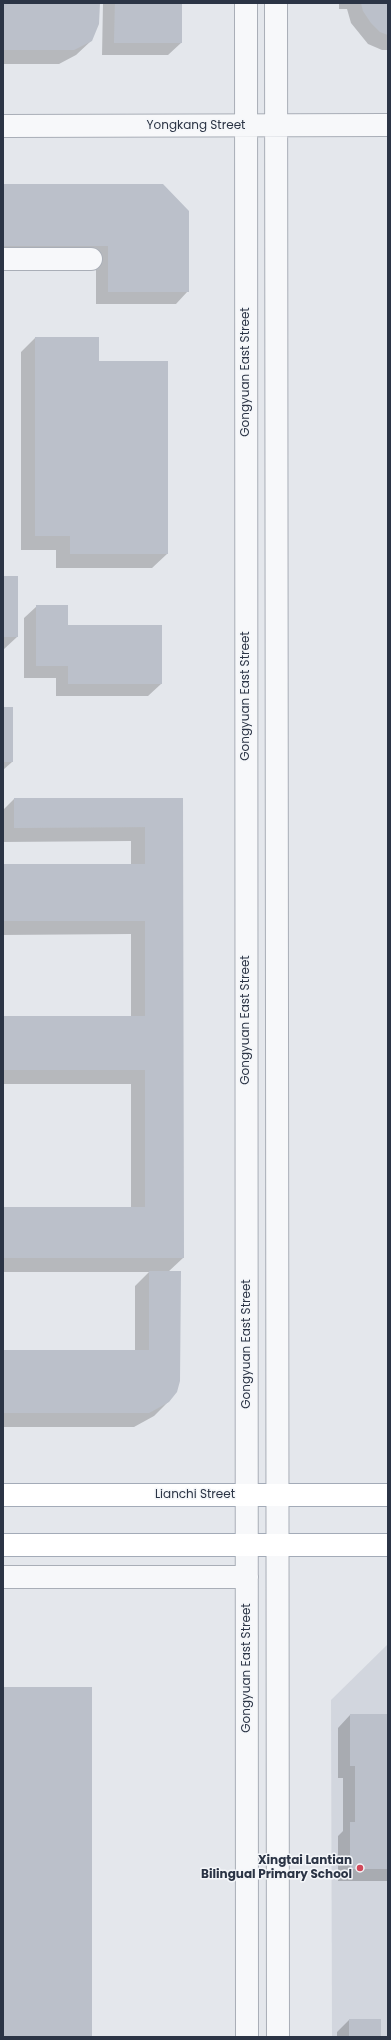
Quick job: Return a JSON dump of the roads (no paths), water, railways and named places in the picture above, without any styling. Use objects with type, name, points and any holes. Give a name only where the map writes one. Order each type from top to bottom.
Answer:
[{"type":"main road","name":"Lianchi Street","points":[[3,1495],[388,1495]]},
{"type":"main road","points":[[3,1546],[388,1545]]},
{"type":"street","name":"Gongyuan East Street","points":[[246,3],[247,2037]]},
{"type":"street","points":[[276,3],[278,2037]]},
{"type":"street","name":"Yongkang Street","points":[[3,126],[388,125]]},
{"type":"street","points":[[3,259],[91,259]]},
{"type":"street","points":[[3,1577],[247,1577]]},
{"type":"place","name":"Xingtai Lantian Bilingual Primary School","points":[[360,1868]]}]
